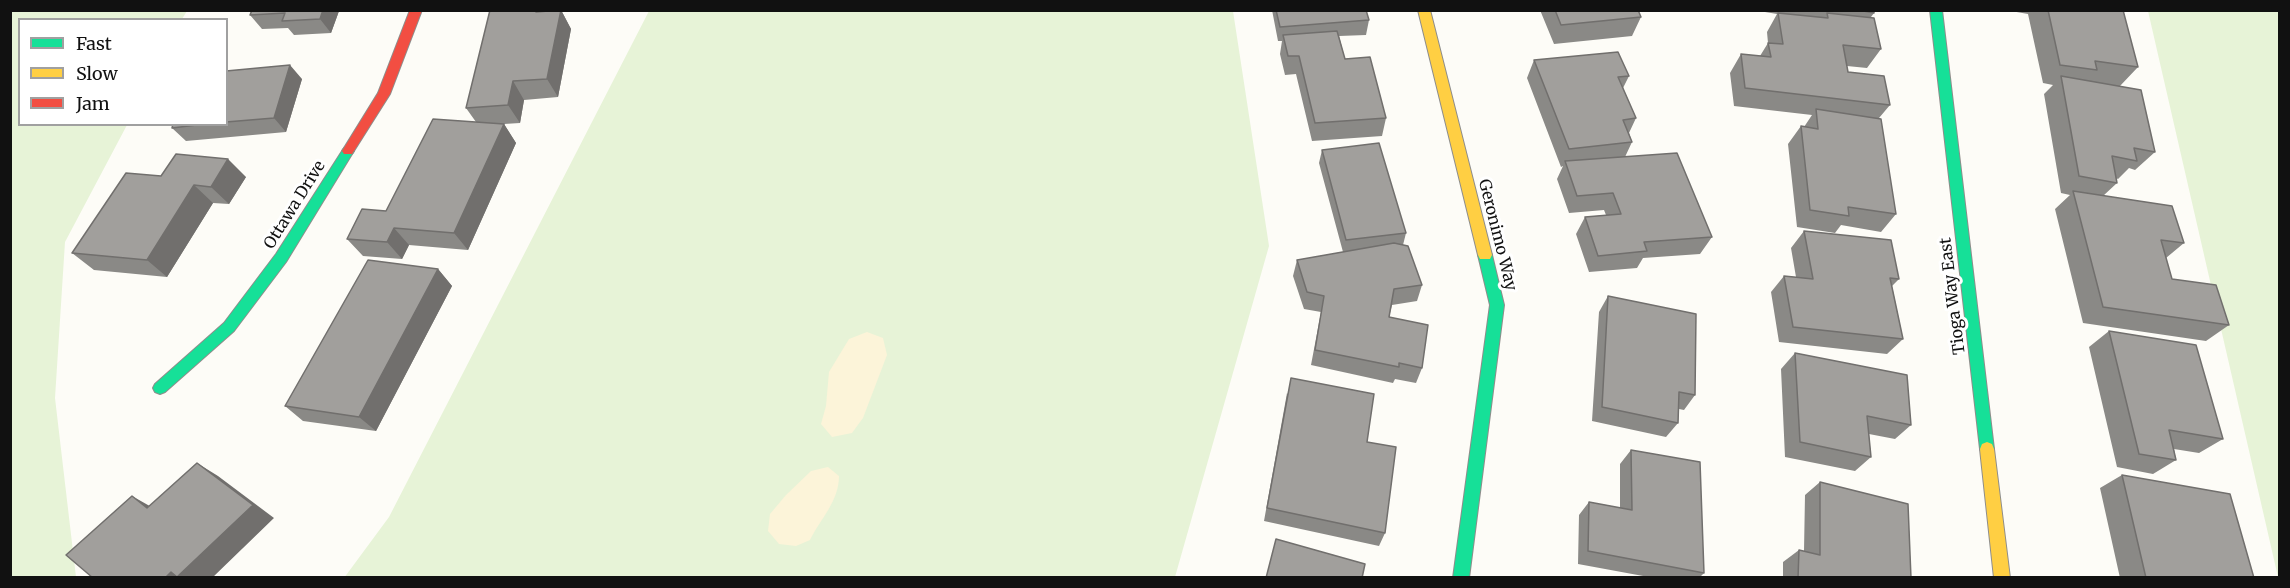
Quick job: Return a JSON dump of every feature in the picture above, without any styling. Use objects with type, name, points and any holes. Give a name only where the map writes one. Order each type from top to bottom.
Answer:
[{"type":"street","name":"Ottawa Drive","points":[[160,388],[230,327],[281,258],[384,94],[416,10]]},
{"type":"street","name":"Geronimo Way","points":[[1424,10],[1497,305],[1461,578]]},
{"type":"street","name":"Tioga Way East","points":[[1936,10],[2002,578]]},
{"type":"green space","points":[[10,11],[187,11],[183,18],[18,18],[18,126],[126,126],[65,242],[55,398],[76,577],[11,577]]},
{"type":"green space","points":[[649,11],[1233,11],[1269,246],[1175,577],[344,578],[389,517]]},
{"type":"green space","points":[[2148,11],[2279,11],[2279,577],[2278,577]]},
{"type":"sand","points":[[867,332],[883,338],[887,355],[863,418],[852,433],[832,437],[821,424],[826,406],[829,372],[849,339]]},
{"type":"sand","points":[[828,467],[839,476],[838,485],[833,501],[810,540],[796,546],[779,544],[768,531],[770,514],[811,471]]},
{"type":"building","points":[[252,10],[323,10],[320,19],[282,21],[285,13],[250,15]]},
{"type":"building","points":[[490,10],[537,10],[536,12],[561,10],[547,79],[513,81],[508,105],[466,108]]},
{"type":"building","points":[[1276,10],[1366,10],[1369,20],[1280,27]]},
{"type":"building","points":[[1555,10],[1638,10],[1641,17],[1561,25]]},
{"type":"building","points":[[1858,10],[1874,10],[1874,13]]},
{"type":"building","points":[[2048,10],[2123,10],[2138,67],[2095,61],[2097,70],[2060,65]]},
{"type":"building","points":[[1778,13],[1828,18],[1827,13],[1874,18],[1881,49],[1843,45],[1848,72],[1884,76],[1890,105],[1745,88],[1741,54],[1771,57],[1768,43],[1783,44]]},
{"type":"building","points":[[1337,31],[1345,59],[1370,57],[1386,118],[1315,123],[1299,56],[1288,56],[1283,35]]},
{"type":"building","points":[[1618,52],[1629,76],[1618,77],[1636,118],[1623,120],[1632,142],[1569,149],[1534,60]]},
{"type":"building","points":[[290,65],[274,118],[228,122],[228,71]]},
{"type":"building","points":[[2061,76],[2141,90],[2155,152],[2134,148],[2137,161],[2112,156],[2117,183],[2079,176]]},
{"type":"building","points":[[1816,109],[1881,119],[1896,214],[1848,207],[1849,216],[1810,210],[1801,126],[1818,129]]},
{"type":"building","points":[[433,119],[504,124],[454,233],[394,228],[387,242],[347,239],[362,209],[386,211]]},
{"type":"building","points":[[1379,143],[1406,233],[1346,240],[1322,150]]},
{"type":"building","points":[[1677,153],[1712,237],[1644,242],[1647,251],[1598,256],[1585,217],[1621,214],[1613,193],[1577,196],[1565,161]]},
{"type":"building","points":[[176,154],[228,159],[211,187],[194,185],[147,260],[72,253],[126,173],[161,176]]},
{"type":"building","points":[[2073,191],[2172,206],[2184,243],[2161,240],[2172,279],[2216,285],[2229,325],[2103,307]]},
{"type":"building","points":[[1804,231],[1891,240],[1899,279],[1890,278],[1903,339],[1793,327],[1784,276],[1813,279]]},
{"type":"building","points":[[1394,243],[1408,246],[1422,285],[1394,289],[1389,317],[1428,325],[1422,368],[1399,363],[1399,367],[1315,350],[1324,296],[1307,292],[1297,260]]},
{"type":"building","points":[[368,260],[438,269],[359,417],[285,406]]},
{"type":"building","points":[[1608,296],[1696,314],[1695,395],[1679,392],[1678,423],[1602,407]]},
{"type":"building","points":[[2109,331],[2196,345],[2223,439],[2169,430],[2176,460],[2139,454]]},
{"type":"building","points":[[1795,353],[1907,375],[1911,425],[1867,416],[1871,457],[1800,442]]},
{"type":"building","points":[[1291,378],[1374,394],[1367,442],[1396,447],[1385,533],[1267,508]]},
{"type":"building","points":[[1631,450],[1700,462],[1704,573],[1588,551],[1589,502],[1632,510]]},
{"type":"building","points":[[197,463],[253,505],[177,577],[171,572],[165,578],[93,578],[66,555],[132,496],[147,508]]},
{"type":"building","points":[[2122,475],[2230,494],[2254,578],[2146,578]]},
{"type":"building","points":[[1820,482],[1908,504],[1911,578],[1798,578],[1799,550],[1820,555]]},
{"type":"building","points":[[1276,539],[1365,564],[1362,578],[1266,578]]},
{"type":"traffic: fast","points":[[1936,10],[1987,449]]},
{"type":"traffic: fast","points":[[160,388],[229,327],[281,258],[348,151]]},
{"type":"traffic: fast","points":[[1461,578],[1497,305],[1485,255]]},
{"type":"traffic: slow","points":[[1424,10],[1485,255]]},
{"type":"traffic: slow","points":[[1987,449],[2002,578]]},
{"type":"traffic: jam","points":[[348,151],[384,94],[416,10]]}]
